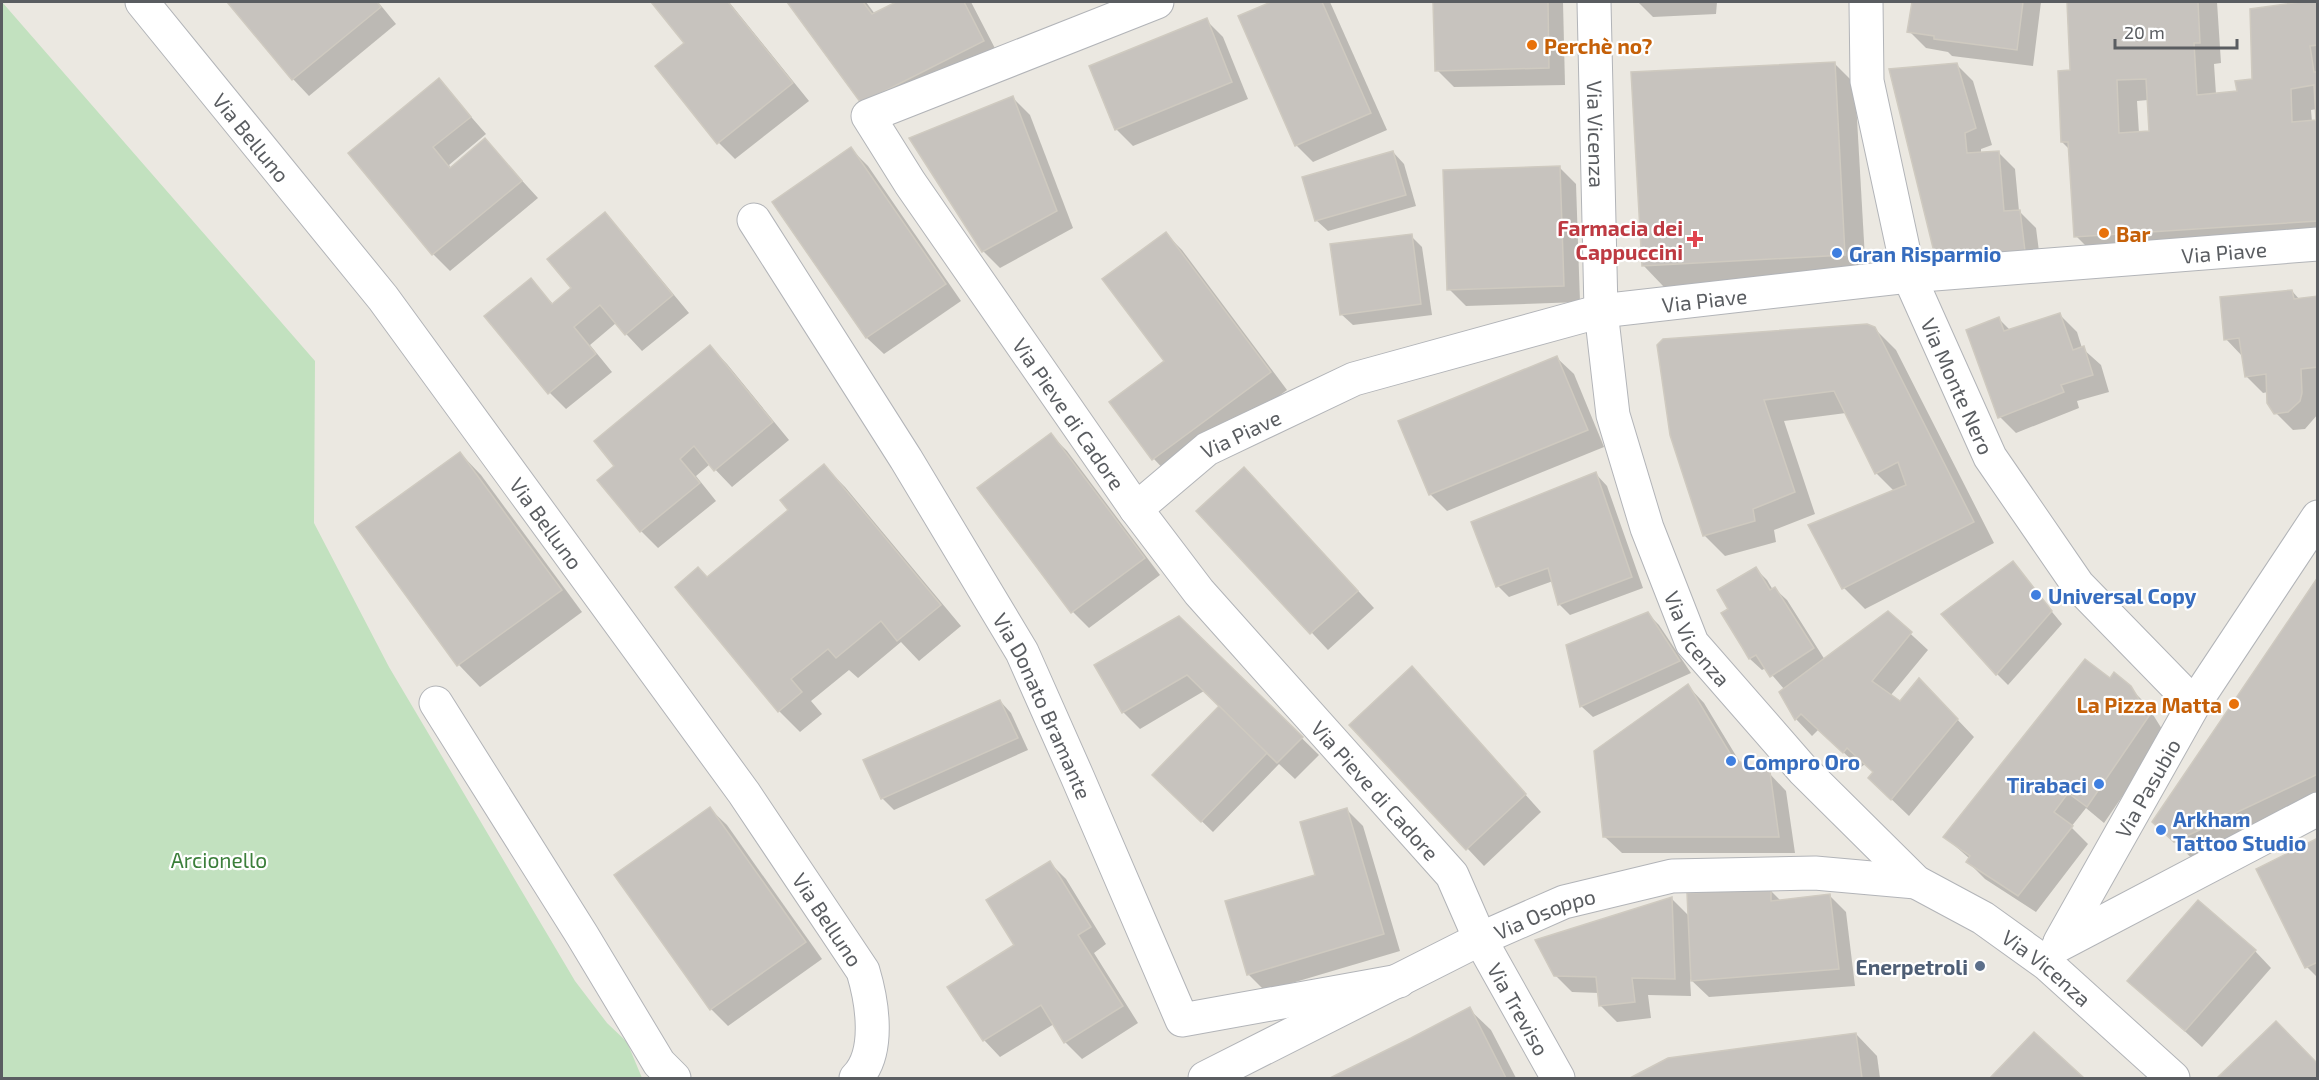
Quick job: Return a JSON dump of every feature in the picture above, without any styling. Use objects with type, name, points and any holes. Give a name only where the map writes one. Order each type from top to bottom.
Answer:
[{"type":"street","name":"Via Belluno","points":[[142,2],[383,298],[744,793],[863,971],[871,996],[873,1022],[864,1077]]},
{"type":"street","name":"Via Pieve di Cadore","points":[[1156,2],[868,116],[910,183],[1136,508],[1199,592],[1452,875],[1480,939]]},
{"type":"street","name":"Via Vicenza","points":[[1594,2],[1601,311],[1613,415],[1647,528],[1692,643],[1803,770],[1916,882],[2053,953],[2172,1078]]},
{"type":"street","name":"Via Monte Nero","points":[[1866,2],[1867,81],[1909,276],[1990,457],[2078,585],[2194,704]]},
{"type":"street","name":"Via Donato Bramante","points":[[754,220],[906,459],[1022,652],[1182,1020],[1399,981]]},
{"type":"street","name":"Via Piave","points":[[1136,508],[1207,449],[1354,379],[1601,311],[1909,276],[2318,244]]},
{"type":"street","name":"Via Pasubio","points":[[2053,953],[2194,704],[2318,517]]},
{"type":"street","points":[[436,703],[582,935],[665,1073]]},
{"type":"street","points":[[2053,953],[2318,809]]},
{"type":"street","name":"Via Osoppo","points":[[1205,1078],[1480,939],[1564,902],[1672,876],[1815,873],[1916,882]]},
{"type":"street","name":"Via Treviso","points":[[1480,939],[1558,1078]]},
{"type":"green space","name":"Arcionello","points":[[2,2],[315,361],[314,523],[389,667],[575,981],[607,1023],[627,1042],[642,1078],[2,1078]]},
{"type":"building","points":[[227,2],[377,2],[381,7],[292,80]]},
{"type":"building","points":[[651,2],[728,2],[793,83],[717,144],[655,66],[684,43]]},
{"type":"building","points":[[787,2],[863,2],[872,14],[896,2],[964,2],[984,41],[861,103]]},
{"type":"building","points":[[1271,2],[1322,2],[1371,113],[1295,146],[1238,16]]},
{"type":"building","points":[[1433,2],[1548,2],[1549,68],[1435,71]]},
{"type":"building","points":[[1912,2],[2023,2],[2017,50],[1934,39],[1934,36],[1907,32]]},
{"type":"building","points":[[2067,2],[2198,2],[2200,43],[2194,43],[2197,95],[2237,91],[2235,81],[2252,79],[2250,9],[2300,2],[2318,2],[2318,45],[2310,46],[2314,72],[2318,72],[2318,221],[2074,237],[2068,142],[2061,142],[2058,71],[2070,70]],"holes":[[[2146,79],[2149,131],[2119,133],[2117,80]],[[2314,85],[2316,120],[2292,122],[2291,89]]]},
{"type":"building","points":[[1207,18],[1232,82],[1115,130],[1089,66]]},
{"type":"building","points":[[1835,62],[1845,255],[1642,266],[1631,72]]},
{"type":"building","points":[[1957,63],[1976,128],[1965,133],[1967,153],[1999,151],[2004,211],[2020,210],[2025,251],[1935,256],[1889,69]]},
{"type":"building","points":[[439,78],[471,117],[433,147],[450,168],[485,138],[522,181],[432,255],[348,153]]},
{"type":"building","points":[[1013,96],[1057,211],[982,252],[909,138]]},
{"type":"building","points":[[851,147],[946,284],[866,338],[772,202]]},
{"type":"building","points":[[1393,151],[1406,195],[1315,221],[1302,177]]},
{"type":"building","points":[[1560,166],[1564,286],[1447,290],[1443,170]]},
{"type":"building","points":[[605,212],[673,295],[625,335],[600,305],[574,327],[596,354],[548,394],[484,316],[531,278],[552,304],[571,288],[547,259]]},
{"type":"building","points":[[1166,232],[1271,372],[1152,460],[1109,402],[1164,361],[1102,279]]},
{"type":"building","points":[[1412,234],[1421,304],[1340,315],[1330,244]]},
{"type":"building","points":[[2292,290],[2294,299],[2318,296],[2318,367],[2301,369],[2300,401],[2288,412],[2274,414],[2267,403],[2266,374],[2245,377],[2239,338],[2224,340],[2220,297]]},
{"type":"building","points":[[2060,313],[2073,350],[2084,346],[2093,375],[2061,385],[2064,392],[1998,418],[1966,330],[1999,317],[2004,331]]},
{"type":"building","points":[[1867,324],[1875,327],[1974,522],[1842,589],[1808,525],[1906,485],[1898,462],[1875,474],[1834,391],[1764,400],[1795,492],[1753,509],[1755,521],[1703,536],[1670,435],[1657,345],[1663,339]]},
{"type":"building","points":[[710,345],[773,422],[714,471],[694,446],[680,459],[700,483],[640,532],[597,480],[614,466],[594,441]]},
{"type":"building","points":[[1557,356],[1588,430],[1429,495],[1398,421]]},
{"type":"building","points":[[1051,433],[1145,558],[1071,613],[977,488]]},
{"type":"building","points":[[460,452],[562,590],[457,666],[356,527]]},
{"type":"building","points":[[824,464],[941,605],[897,641],[881,621],[836,658],[828,649],[791,679],[802,692],[778,712],[675,587],[698,567],[707,577],[788,510],[780,500]]},
{"type":"building","points":[[1244,467],[1358,591],[1310,634],[1196,511]]},
{"type":"building","points":[[1596,472],[1632,577],[1558,605],[1548,568],[1496,587],[1471,522]]},
{"type":"building","points":[[2013,561],[2052,611],[1996,675],[1941,614]]},
{"type":"building","points":[[1756,567],[1770,590],[1775,587],[1814,648],[1770,677],[1756,655],[1749,659],[1721,613],[1728,609],[1717,590]]},
{"type":"building","points":[[2318,577],[2318,774],[2174,842],[2152,822]]},
{"type":"building","points":[[1888,611],[1912,632],[1872,681],[1900,701],[1919,678],[1958,719],[1891,800],[1868,778],[1873,772],[1847,748],[1843,753],[1801,714],[1795,720],[1779,692]]},
{"type":"building","points":[[1648,612],[1680,661],[1580,707],[1566,645]]},
{"type":"building","points":[[1179,616],[1303,737],[1277,763],[1187,675],[1122,713],[1094,665]]},
{"type":"building","points":[[2085,659],[2110,678],[2114,672],[2131,686],[2149,716],[2087,807],[2068,793],[2054,812],[2073,826],[2018,896],[1966,862],[1970,856],[1943,837]]},
{"type":"building","points":[[1412,666],[1526,794],[1466,850],[1349,725]]},
{"type":"building","points":[[1688,684],[1734,760],[1770,772],[1779,837],[1603,837],[1594,751]]},
{"type":"building","points":[[1000,700],[1018,738],[881,799],[863,760]]},
{"type":"building","points":[[1219,706],[1267,753],[1201,822],[1152,775]]},
{"type":"building","points":[[710,807],[806,942],[710,1010],[614,875]]},
{"type":"building","points":[[1347,808],[1384,934],[1247,975],[1225,901],[1315,875],[1300,822]]},
{"type":"building","points":[[2318,838],[2318,962],[2305,968],[2256,869]]},
{"type":"building","points":[[1050,861],[1091,927],[1078,935],[1123,1006],[1064,1043],[1041,1005],[983,1041],[947,987],[1014,945],[986,900]]},
{"type":"building","points":[[1771,889],[1771,901],[1830,894],[1839,969],[1691,981],[1687,893]]},
{"type":"building","points":[[1672,897],[1675,979],[1632,978],[1635,1002],[1599,1006],[1596,977],[1554,976],[1535,940]]},
{"type":"building","points":[[2198,900],[2256,950],[2185,1031],[2127,981]]},
{"type":"building","points":[[1470,1007],[1506,1078],[1330,1078],[1411,1038]]},
{"type":"building","points":[[2276,1021],[2318,1064],[2318,1078],[2217,1078]]},
{"type":"building","points":[[2034,1032],[2084,1078],[1990,1078]]},
{"type":"building","points":[[1856,1033],[1862,1078],[1630,1078],[1668,1058]]},
{"type":"place","name":"Perchè no?","points":[[1532,45]]},
{"type":"place","name":"Bar","points":[[2104,233]]},
{"type":"place","name":"Farmacia dei Cappuccini","points":[[1695,239]]},
{"type":"place","name":"Gran Risparmio","points":[[1837,253]]},
{"type":"place","name":"Universal Copy","points":[[2036,595]]},
{"type":"place","name":"La Pizza Matta","points":[[2234,704]]},
{"type":"place","name":"Compro Oro","points":[[1731,761]]},
{"type":"place","name":"Tirabaci","points":[[2099,784]]},
{"type":"place","name":"Arkham Tattoo Studio","points":[[2161,830]]},
{"type":"place","name":"Enerpetroli","points":[[1980,966]]}]
